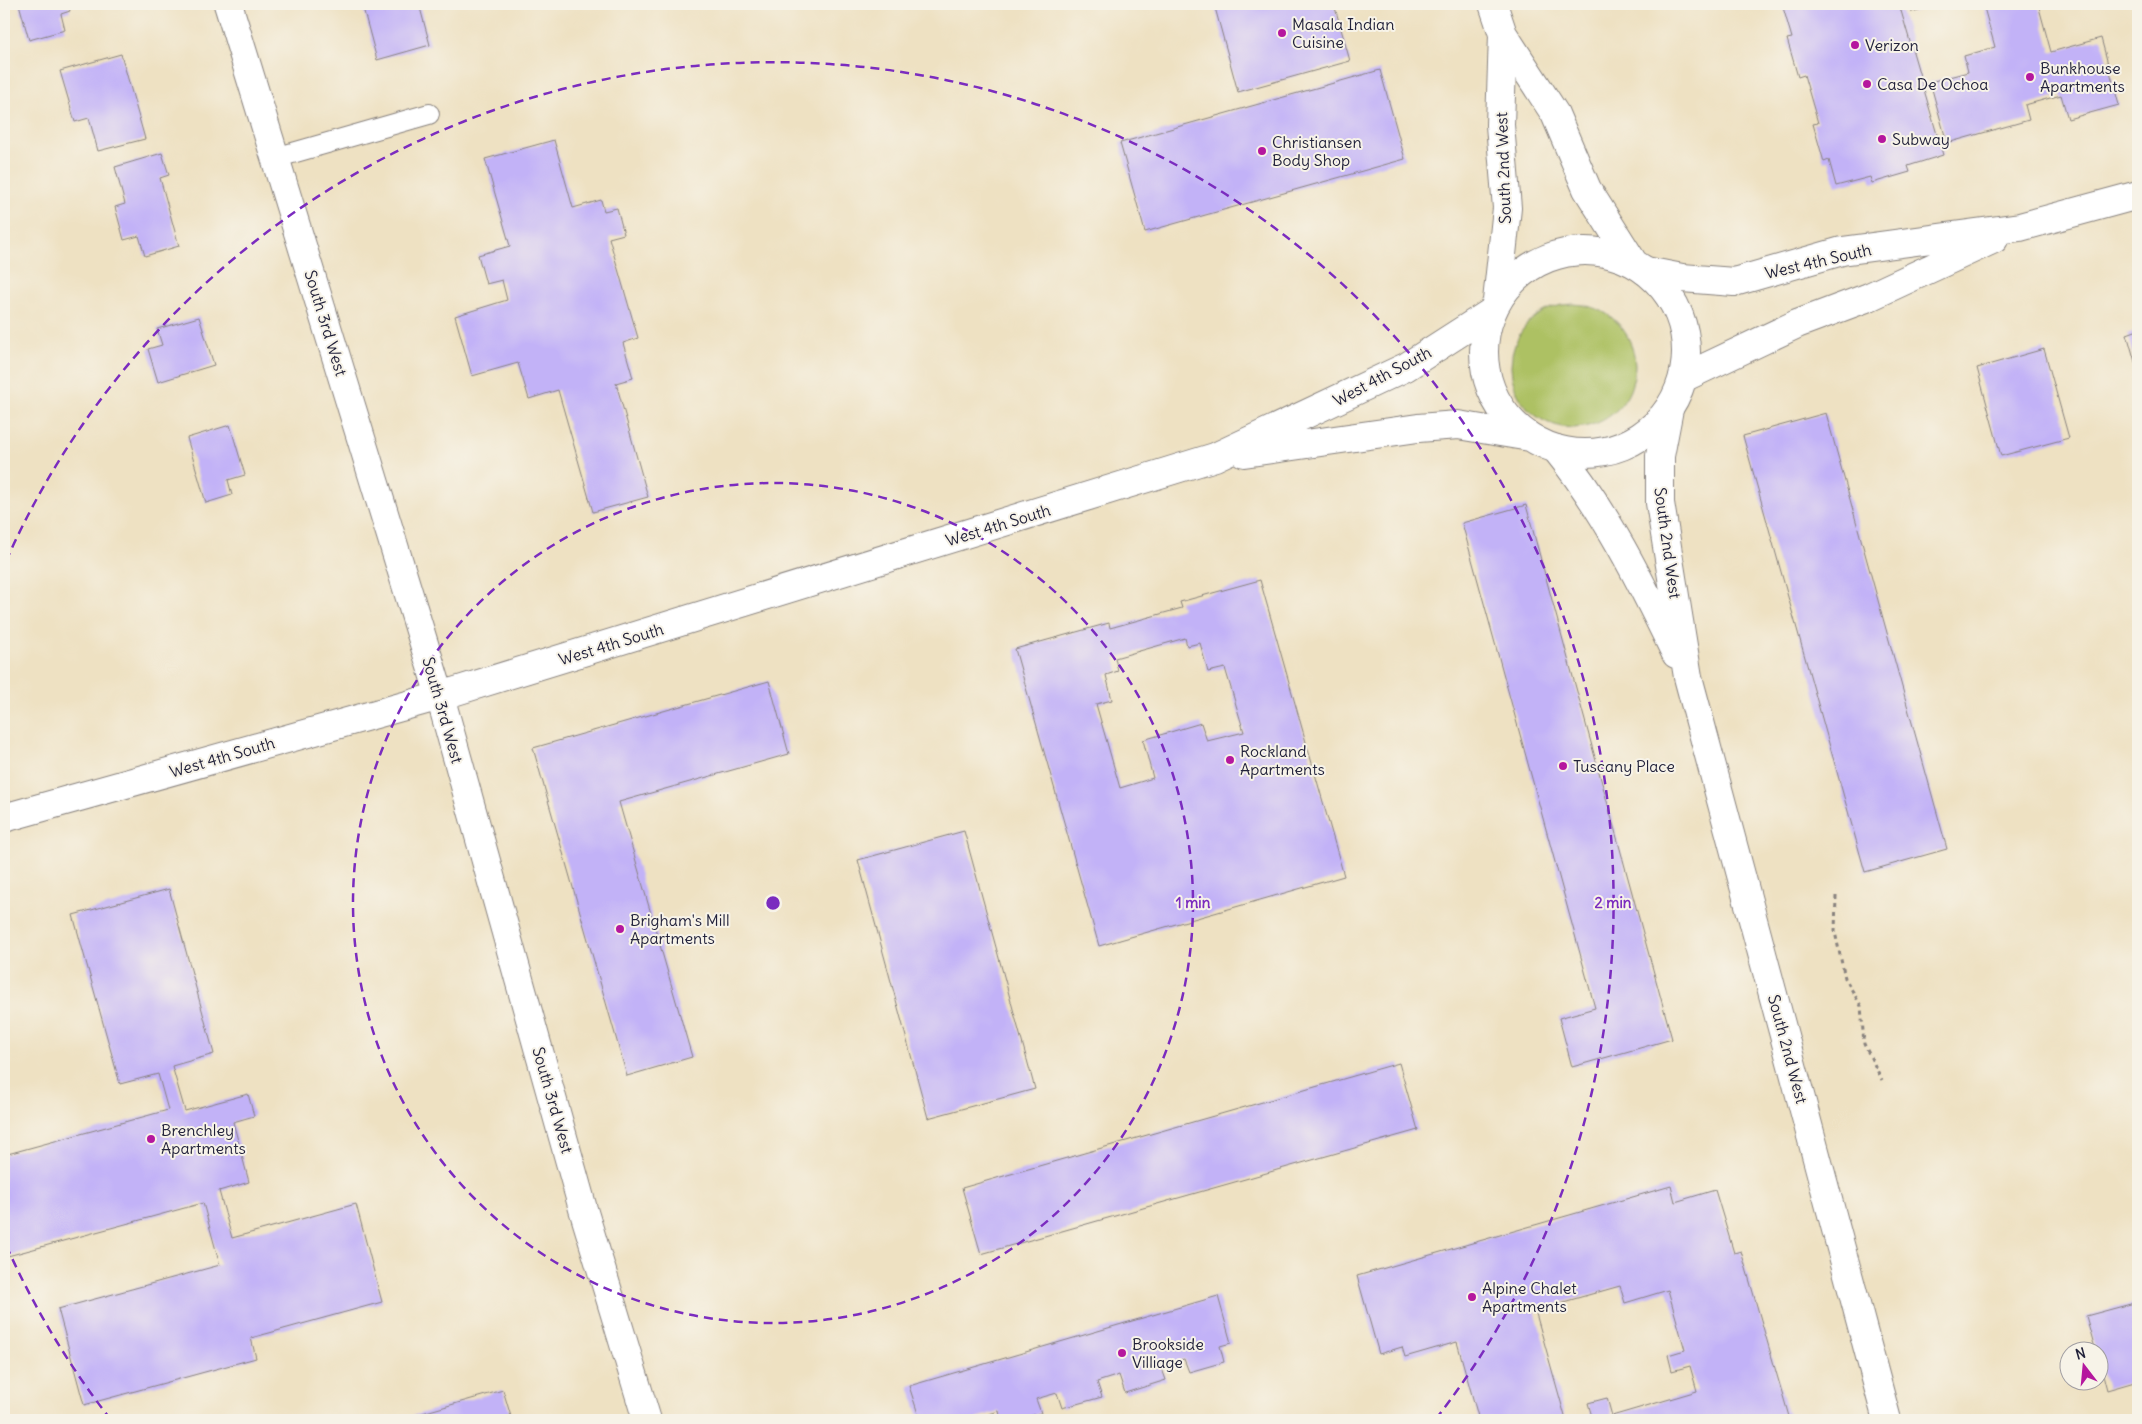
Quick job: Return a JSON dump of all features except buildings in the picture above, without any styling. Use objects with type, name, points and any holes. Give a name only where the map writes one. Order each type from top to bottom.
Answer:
[{"type":"main road","name":"South 3rd West","points":[[228,4],[440,696],[583,1209],[647,1420]]},
{"type":"main road","name":"South 2nd West","points":[[1493,4],[1503,34],[1555,114],[1586,189],[1640,266]]},
{"type":"main road","name":"South 2nd West","points":[[1503,34],[1500,125],[1507,208],[1494,307],[1484,341],[1484,369],[1493,395],[1508,419],[1530,437]]},
{"type":"main road","name":"West 4th South","points":[[4,818],[440,696],[1215,457],[1406,367],[1494,307],[1513,280],[1533,265],[1557,254],[1583,251],[1608,253],[1640,266],[1682,278],[1734,282],[1842,251],[2020,226],[2138,195]]},
{"type":"main road","name":"West 4th South","points":[[1683,378],[1797,324],[1869,297],[2020,226]]},
{"type":"main road","points":[[1530,437],[1556,449],[1587,453],[1619,447],[1647,432],[1669,409],[1683,378],[1687,349],[1681,319],[1668,292],[1640,266]]},
{"type":"main road","name":"South 2nd West","points":[[1669,409],[1660,456],[1660,503],[1688,677],[1887,1420]]},
{"type":"main road","name":"West 4th South","points":[[1215,457],[1418,428],[1458,425],[1530,437]]},
{"type":"main road","name":"South 2nd West","points":[[1556,449],[1578,476],[1598,506],[1633,567],[1688,677]]},
{"type":"lane","points":[[275,158],[429,114]]},
{"type":"path","points":[[1836,896],[1835,932],[1845,978],[1861,1006],[1864,1044],[1882,1080]]},
{"type":"green space","points":[[1573,304],[1597,309],[1617,322],[1630,342],[1635,366],[1630,390],[1617,410],[1597,423],[1573,428],[1549,423],[1529,410],[1516,390],[1511,366],[1516,342],[1529,322],[1549,309]]},
{"type":"place","name":"Masala Indian Cuisine","points":[[1282,33]]},
{"type":"place","name":"Verizon","points":[[1855,45]]},
{"type":"place","name":"Bunkhouse Apartments","points":[[2030,77]]},
{"type":"place","name":"Casa De Ochoa","points":[[1867,84]]},
{"type":"place","name":"Subway","points":[[1882,139]]},
{"type":"place","name":"Christiansen Body Shop","points":[[1262,151]]},
{"type":"place","name":"Rockland Apartments","points":[[1230,760]]},
{"type":"place","name":"Tuscany Place","points":[[1563,766]]},
{"type":"place","name":"Brigham's Mill Apartments","points":[[620,929]]},
{"type":"place","name":"Brenchley Apartments","points":[[151,1139]]},
{"type":"place","name":"Alpine Chalet Apartments","points":[[1472,1297]]},
{"type":"place","name":"Brookside Villiage","points":[[1122,1353]]}]
